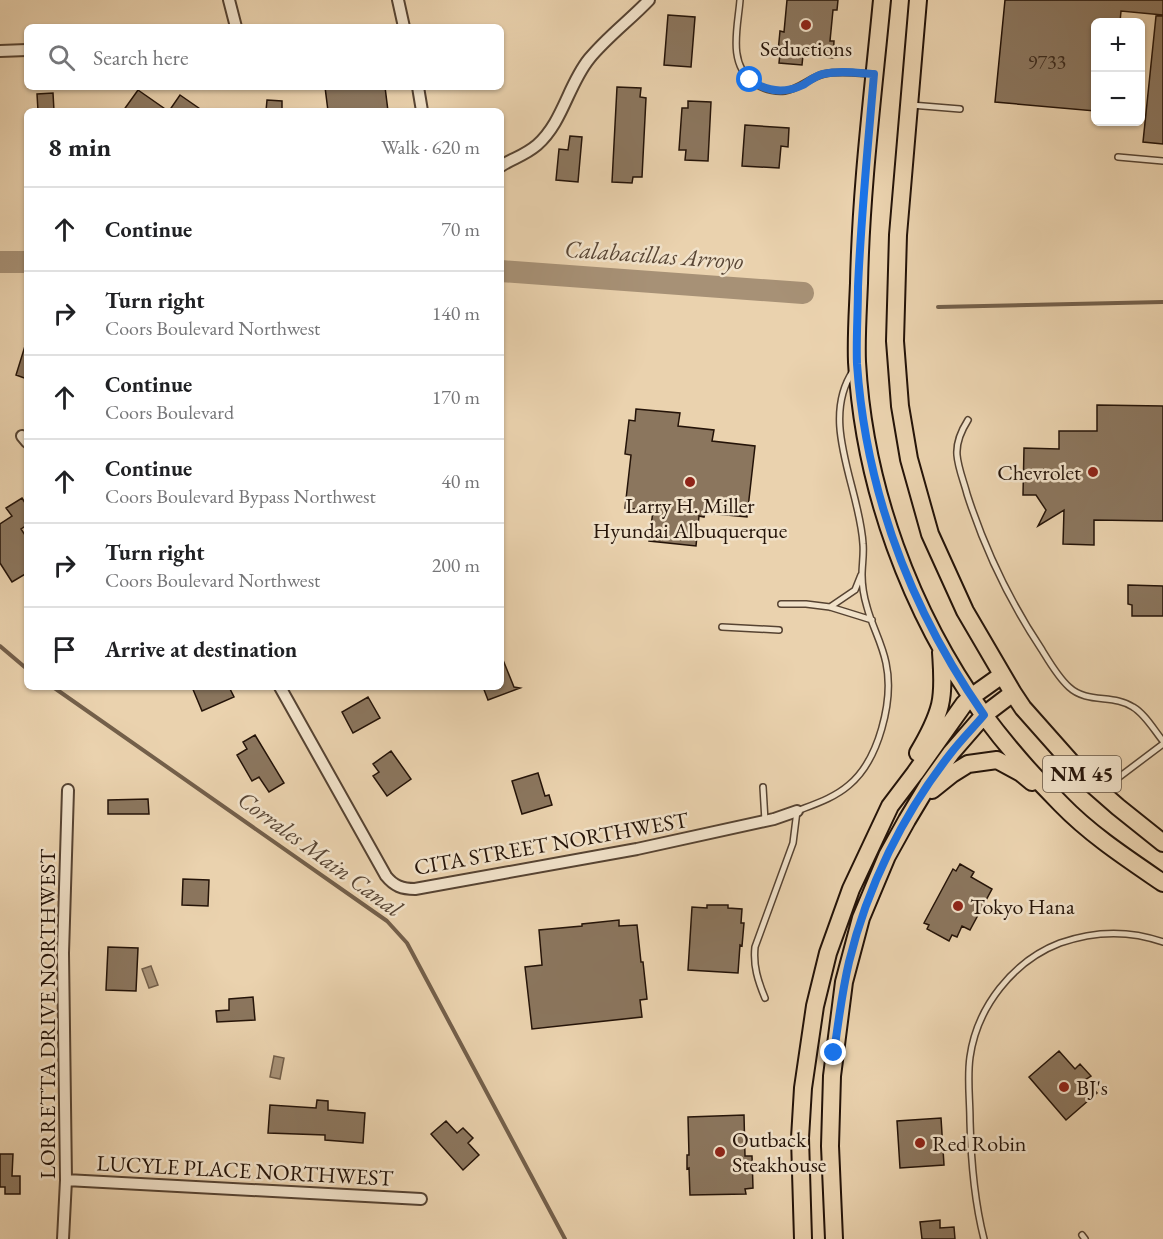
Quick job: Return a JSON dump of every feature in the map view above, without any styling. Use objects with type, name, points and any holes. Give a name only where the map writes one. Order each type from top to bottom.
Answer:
[{"type":"main road","name":"NM 45","points":[[882,0],[860,228],[856,346],[861,405],[869,450],[889,528],[910,585],[941,648],[984,715],[1062,805],[1094,833],[1163,884]]},
{"type":"main road","points":[[910,0],[908,25],[911,77]]},
{"type":"main road","name":"NM 45","points":[[918,0],[898,234],[895,341],[900,406],[909,459],[930,534],[965,611],[1023,708],[1086,779],[1163,843]]},
{"type":"main road","points":[[803,1239],[800,1138],[805,1066],[815,1006],[828,953],[850,889],[890,806],[927,738],[940,706],[943,684],[941,648]]},
{"type":"main road","points":[[890,806],[964,704],[1002,675]]},
{"type":"main road","points":[[834,1239],[830,1146],[834,1053],[844,982],[869,896],[887,856],[918,802],[951,753],[984,715],[1013,693]]},
{"type":"main road","points":[[918,802],[968,764],[997,760],[1021,773],[1062,805]]},
{"type":"street","points":[[229,0],[235,24]]},
{"type":"street","points":[[398,0],[403,24]]},
{"type":"street","points":[[504,163],[516,160],[544,137],[557,119],[588,60],[649,0]]},
{"type":"street","points":[[0,51],[24,50]]},
{"type":"street","points":[[419,90],[423,108]]},
{"type":"street","name":"CITA STREET NORTHWEST","points":[[282,690],[386,876],[398,887],[406,889],[591,858],[765,821],[797,812]]},
{"type":"street","name":"LORRETTA DRIVE NORTHWEST","points":[[63,1239],[66,1180],[63,953],[68,790]]},
{"type":"street","name":"LUCYLE PLACE NORTHWEST","points":[[66,1180],[421,1199]]},
{"type":"lane","points":[[740,0],[736,54],[744,72],[758,86],[768,90],[787,91],[822,75],[844,72],[874,74]]},
{"type":"lane","points":[[909,105],[960,109]]},
{"type":"lane","points":[[1118,157],[1163,161]]},
{"type":"lane","points":[[765,998],[754,964],[756,947],[793,843],[797,812],[828,799],[850,784],[863,769],[878,741],[886,715],[888,687],[886,664],[868,609],[862,574],[863,544],[860,516],[841,436],[839,411],[842,395],[857,365]]},
{"type":"lane","points":[[968,420],[962,429],[957,448],[964,483],[994,565],[1031,634],[1062,680],[1073,691],[1088,697],[1133,706],[1163,743],[1100,792]]},
{"type":"lane","points":[[830,608],[855,590],[862,574]]},
{"type":"lane","points":[[781,604],[806,604],[830,608],[872,620]]},
{"type":"lane","points":[[722,627],[779,630]]},
{"type":"lane","points":[[763,787],[765,821]]},
{"type":"lane","points":[[984,1239],[973,1179],[969,1074],[973,1041],[987,1007],[1018,968],[1062,942],[1111,933],[1137,935],[1163,942]]},
{"type":"shaded area","points":[[151,966],[158,985],[149,988],[142,969]]},
{"type":"shaded area","points":[[274,1056],[284,1058],[280,1079],[270,1077]]},
{"type":"building","points":[[787,0],[838,0],[837,10],[833,10],[830,41],[834,41],[833,58],[803,55],[802,65],[779,63],[780,31],[784,32]]},
{"type":"building","points":[[1005,0],[1163,0],[1163,15],[1121,11],[1120,18],[1091,18],[1091,111],[995,102]]},
{"type":"building","points":[[668,15],[695,17],[691,67],[664,65]]},
{"type":"building","points":[[1156,16],[1163,16],[1163,144],[1143,142]]},
{"type":"building","points":[[617,87],[641,88],[640,97],[646,98],[642,177],[633,177],[632,183],[612,182]]},
{"type":"building","points":[[138,90],[164,108],[125,108]]},
{"type":"building","points":[[325,90],[385,90],[388,108],[328,108]]},
{"type":"building","points":[[53,93],[54,108],[38,108],[37,94]]},
{"type":"building","points":[[180,95],[199,108],[171,108]]},
{"type":"building","points":[[267,100],[282,101],[282,108],[266,108]]},
{"type":"building","points":[[688,101],[711,102],[708,161],[685,160],[686,150],[679,150],[682,108],[688,108]]},
{"type":"building","points":[[745,125],[789,128],[788,147],[781,146],[779,168],[742,166]]},
{"type":"building","points":[[570,136],[582,137],[578,182],[556,180],[559,149],[568,150]]},
{"type":"building","points":[[24,349],[24,378],[16,375]]},
{"type":"building","name":"Chevrolet","points":[[1097,405],[1163,406],[1163,521],[1094,520],[1094,545],[1063,544],[1064,510],[1038,526],[1046,510],[1036,495],[1023,495],[1024,448],[1059,449],[1059,431],[1097,431]]},
{"type":"building","name":"Larry H. Miller Hyundai Albuquerque","points":[[636,409],[680,413],[678,426],[714,430],[712,441],[755,446],[747,517],[705,513],[704,517],[699,516],[696,546],[649,541],[653,511],[625,508],[631,455],[625,454],[629,420],[635,421]]},
{"type":"building","points":[[22,498],[24,501],[24,527],[21,529],[24,534],[24,575],[12,582],[0,563],[0,524],[12,516],[6,508]]},
{"type":"building","points":[[1128,585],[1163,586],[1163,616],[1132,616],[1132,605],[1128,604]]},
{"type":"building","points":[[504,662],[514,687],[520,688],[488,700],[484,690],[504,690]]},
{"type":"building","points":[[193,690],[230,690],[234,697],[202,711]]},
{"type":"building","points":[[368,697],[380,718],[353,733],[342,712]]},
{"type":"building","points":[[255,735],[284,783],[269,792],[259,777],[252,781],[237,755],[247,749],[243,742]]},
{"type":"building","points":[[391,751],[411,779],[387,796],[373,776],[379,772],[373,764]]},
{"type":"building","points":[[538,773],[545,796],[549,795],[552,805],[522,814],[512,781]]},
{"type":"building","points":[[148,799],[149,814],[108,814],[108,800]]},
{"type":"building","name":"Tokyo Hana","points":[[960,864],[974,872],[971,877],[992,889],[970,930],[962,926],[957,937],[952,935],[949,941],[927,929],[929,925],[924,923],[953,869],[956,871]]},
{"type":"building","points":[[183,879],[209,880],[208,906],[182,905]]},
{"type":"building","points":[[707,905],[728,905],[728,908],[742,909],[741,923],[744,923],[738,973],[688,970],[692,907],[707,908]]},
{"type":"building","points":[[619,920],[619,926],[637,925],[647,999],[640,1000],[642,1017],[532,1029],[525,967],[542,965],[539,930]]},
{"type":"building","points":[[108,947],[138,948],[136,991],[106,990]]},
{"type":"building","points":[[253,997],[255,1020],[217,1022],[216,1011],[229,1010],[229,999]]},
{"type":"building","name":"BJ's","points":[[1059,1051],[1075,1069],[1080,1064],[1091,1076],[1085,1080],[1097,1093],[1066,1120],[1029,1077]]},
{"type":"building","points":[[317,1100],[328,1101],[328,1110],[365,1113],[363,1143],[325,1140],[325,1135],[268,1133],[270,1105],[316,1108]]},
{"type":"building","points":[[744,1115],[745,1156],[752,1156],[753,1188],[745,1189],[746,1194],[690,1195],[689,1168],[687,1169],[688,1117]]},
{"type":"building","name":"Red Robin","points":[[941,1118],[944,1165],[900,1168],[897,1121]]},
{"type":"building","points":[[446,1121],[457,1133],[463,1128],[473,1138],[468,1143],[479,1155],[463,1170],[431,1134]]},
{"type":"building","points":[[0,1154],[13,1154],[12,1176],[20,1176],[20,1194],[5,1194],[5,1187],[0,1187]]},
{"type":"building","points":[[940,1220],[940,1228],[954,1227],[955,1239],[922,1239],[920,1222]]},
{"type":"waterway","name":"Calabacillas Arroyo","points":[[0,262],[24,262]]},
{"type":"waterway","name":"Calabacillas Arroyo","points":[[504,271],[803,293]]},
{"type":"waterway","name":"Calabacillas Arroyo","points":[[938,307],[1163,302]]},
{"type":"waterway","name":"Corrales Main Canal","points":[[0,646],[24,666]]},
{"type":"waterway","name":"Corrales Main Canal","points":[[57,690],[387,921],[407,943],[565,1239]]},
{"type":"place","name":"Seductions","points":[[806,25]]},
{"type":"place","name":"Chevrolet","points":[[1093,472]]},
{"type":"place","name":"Larry H. Miller Hyundai Albuquerque","points":[[690,482]]},
{"type":"place","name":"Tokyo Hana","points":[[958,906]]},
{"type":"place","name":"BJ's","points":[[1064,1087]]},
{"type":"place","name":"Red Robin","points":[[920,1143]]},
{"type":"place","name":"Outback Steakhouse","points":[[720,1152]]},
{"type":"route","points":[[750,80],[768,90],[787,91],[812,79],[832,73],[874,74],[860,228],[856,346],[866,432],[873,469],[889,528],[910,585],[941,648],[984,715],[951,753],[928,785],[887,856],[869,896],[848,963],[834,1053]]}]
